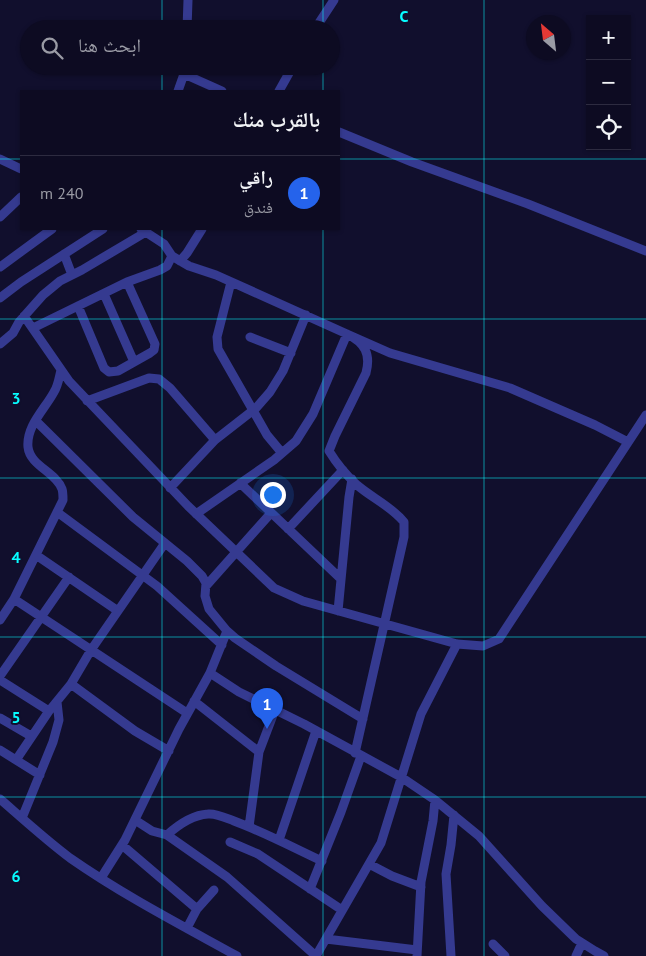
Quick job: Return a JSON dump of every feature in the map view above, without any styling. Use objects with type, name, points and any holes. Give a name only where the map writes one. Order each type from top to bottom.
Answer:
[{"type":"street","points":[[187,20],[188,0]]},
{"type":"street","points":[[321,20],[334,0]]},
{"type":"street","points":[[178,90],[183,75]]},
{"type":"street","points":[[193,75],[220,90]]},
{"type":"street","points":[[280,90],[288,75]]},
{"type":"street","points":[[340,132],[412,162],[528,204],[646,251]]},
{"type":"street","points":[[0,159],[20,169]]},
{"type":"street","points":[[0,217],[20,198]]},
{"type":"street","points":[[0,267],[51,230]]},
{"type":"street","points":[[0,298],[101,230]]},
{"type":"street","points":[[180,261],[201,230]]},
{"type":"street","points":[[0,344],[13,333],[19,322],[43,295],[60,281],[144,231],[164,244],[172,256],[180,261],[390,353],[510,388],[595,425],[628,442]]},
{"type":"street","points":[[64,254],[72,275]]},
{"type":"street","points":[[33,328],[127,282],[160,270],[167,266],[172,256]]},
{"type":"street","points":[[78,306],[104,368],[109,372],[118,371],[150,353],[154,350],[155,344],[127,282]]},
{"type":"street","points":[[231,282],[217,338],[218,349],[267,435],[282,453]]},
{"type":"street","points":[[104,294],[134,362]]},
{"type":"street","points":[[170,488],[215,440],[253,410],[270,392],[284,371],[306,315]]},
{"type":"street","points":[[24,316],[69,381],[87,401],[170,488],[274,588],[302,601],[457,644],[482,646],[499,639],[646,415]]},
{"type":"street","points":[[196,514],[274,460],[296,441],[313,414],[348,334]]},
{"type":"street","points":[[310,889],[341,812],[358,754],[363,719],[404,537],[404,522],[392,510],[358,485],[337,464],[329,451],[366,373],[368,364],[367,352],[362,344],[348,334]]},
{"type":"street","points":[[250,337],[291,353]]},
{"type":"street","points":[[0,620],[14,599],[63,500],[62,490],[58,482],[38,464],[28,448],[32,427],[56,391],[61,370]]},
{"type":"street","points":[[87,401],[149,378],[159,379],[170,388],[215,440]]},
{"type":"street","points":[[36,421],[133,517],[187,561],[202,576],[206,584],[205,596],[209,608],[235,638],[276,666],[363,719]]},
{"type":"street","points":[[288,529],[343,470]]},
{"type":"street","points":[[338,611],[352,479]]},
{"type":"street","points":[[240,483],[341,579]]},
{"type":"street","points":[[57,512],[157,586],[222,645]]},
{"type":"street","points":[[206,586],[271,513]]},
{"type":"street","points":[[16,760],[49,711],[71,684],[91,650],[165,543]]},
{"type":"street","points":[[36,555],[118,611]]},
{"type":"street","points":[[0,676],[69,577]]},
{"type":"street","points":[[14,599],[188,713]]},
{"type":"street","points":[[101,878],[135,820],[168,751],[210,673],[228,631]]},
{"type":"street","points":[[135,820],[152,832],[167,836],[228,877],[316,956],[381,843],[421,714],[457,644]]},
{"type":"street","points":[[210,673],[239,692],[402,777],[435,800],[479,836],[542,906],[576,939],[604,956]]},
{"type":"street","points":[[0,680],[49,711]]},
{"type":"street","points":[[71,684],[134,731],[168,751]]},
{"type":"street","points":[[194,701],[259,752]]},
{"type":"street","points":[[22,818],[54,742],[59,720],[57,702]]},
{"type":"street","points":[[249,827],[259,752],[275,710]]},
{"type":"street","points":[[0,718],[31,736]]},
{"type":"street","points":[[279,840],[316,731]]},
{"type":"street","points":[[0,750],[40,775]]},
{"type":"street","points":[[0,799],[70,857],[101,878],[237,956]]},
{"type":"street","points":[[326,939],[417,953],[421,887],[435,800]]},
{"type":"street","points":[[167,836],[178,826],[196,817],[208,814],[223,817],[249,827],[322,861]]},
{"type":"street","points":[[452,956],[446,874],[452,845],[454,815]]},
{"type":"street","points":[[230,842],[258,854],[342,910]]},
{"type":"street","points":[[122,845],[197,909]]},
{"type":"street","points":[[369,864],[392,876],[421,887]]},
{"type":"street","points":[[187,928],[197,909],[214,890]]},
{"type":"street","points":[[576,956],[582,943]]},
{"type":"street","points":[[493,944],[505,956]]},
{"type":"place","name":"راقي","points":[[267,729]]}]
